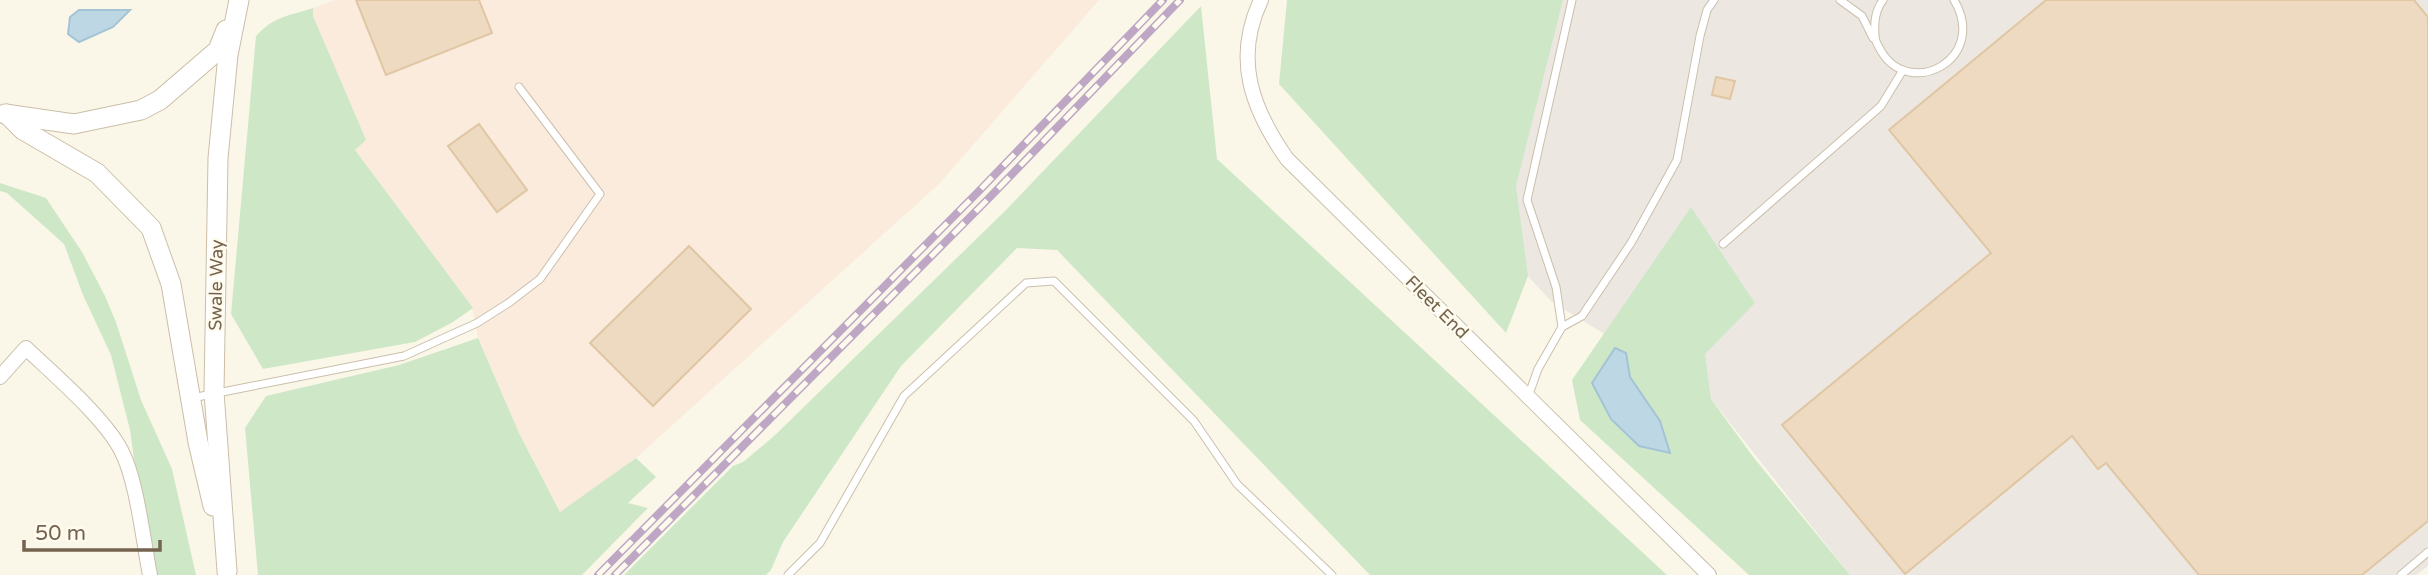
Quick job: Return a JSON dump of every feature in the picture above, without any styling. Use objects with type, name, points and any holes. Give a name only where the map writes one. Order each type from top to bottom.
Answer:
[{"type":"main road","points":[[4,113],[74,124],[141,110],[160,100],[218,50],[239,0]]},
{"type":"main road","name":"Swale Way","points":[[228,573],[214,392],[218,158],[228,55],[239,0]]},
{"type":"main road","name":"Swale Way","points":[[4,113],[23,130],[97,173],[151,228],[171,284],[190,398],[228,573]]},
{"type":"street","name":"Fleet End","points":[[1261,0],[1250,36],[1247,69],[1254,103],[1271,136],[1287,159],[1709,575]]},
{"type":"street","points":[[0,377],[26,348],[93,414],[121,449],[130,474],[150,575]]},
{"type":"lane","points":[[1562,327],[1556,287],[1527,200],[1572,0]]},
{"type":"lane","points":[[1528,397],[1538,369],[1562,327],[1582,316],[1631,243],[1677,160],[1700,36],[1707,10],[1714,0]]},
{"type":"lane","points":[[1840,0],[1862,16],[1886,59],[1903,70],[1923,73],[1942,67],[1957,53],[1964,34],[1962,13],[1954,0]]},
{"type":"lane","points":[[1875,41],[1874,21],[1883,0]]},
{"type":"lane","points":[[1723,244],[1881,106],[1903,70]]},
{"type":"lane","points":[[190,398],[404,356],[477,323],[540,279],[600,194],[519,87]]},
{"type":"lane","points":[[788,575],[820,543],[904,396],[1026,283],[1054,281],[1194,421],[1237,484],[1332,575]]},
{"type":"lane","points":[[2401,575],[2428,552]]},
{"type":"shaded area","points":[[334,0],[1099,0],[940,183],[636,458],[561,513],[519,433],[478,338],[472,308],[355,150],[313,16],[313,8]]},
{"type":"shaded area","points":[[1333,0],[2428,0],[2428,566],[2416,575],[1850,575],[1711,399],[1552,302],[1402,143]]},
{"type":"green space","points":[[1287,0],[1563,0],[1516,186],[1528,276],[1506,333],[1279,84]]},
{"type":"green space","points":[[1201,6],[1217,159],[1667,575],[1370,575],[1057,250],[1017,248],[901,366],[783,542],[771,570],[766,575],[624,575],[733,466],[743,462],[773,437],[1007,209]]},
{"type":"green space","points":[[313,8],[313,16],[366,140],[355,150],[473,308],[415,342],[263,369],[231,314],[256,36],[276,20]]},
{"type":"green space","points":[[0,183],[46,198],[82,252],[105,296],[141,400],[172,469],[196,575],[155,575],[141,511],[130,430],[111,355],[83,295],[64,244],[7,193],[0,191]]},
{"type":"green space","points":[[1691,207],[1755,303],[1705,354],[1711,399],[1754,458],[1850,575],[1749,575],[1580,420],[1572,380]],"holes":[[[1626,353],[1630,377],[1669,453],[1638,446],[1611,419]]]},
{"type":"green space","points":[[478,338],[519,433],[560,512],[636,458],[656,477],[628,503],[648,508],[582,575],[258,575],[245,428],[266,396],[399,365]]},
{"type":"water","points":[[79,10],[130,10],[113,27],[79,42],[68,34],[70,17]]},
{"type":"water","points":[[1615,348],[1626,353],[1630,377],[1660,421],[1670,453],[1639,446],[1611,419],[1592,383]]},
{"type":"building","points":[[356,0],[479,0],[492,33],[386,75]]},
{"type":"building","points":[[2046,0],[2414,0],[2428,17],[2428,521],[2362,575],[2199,575],[2106,463],[2098,469],[2072,436],[1905,574],[1782,425],[1991,253],[1889,130]]},
{"type":"building","points":[[1716,77],[1735,81],[1730,99],[1712,95]]},
{"type":"building","points":[[479,124],[527,190],[497,212],[448,146]]},
{"type":"building","points":[[689,246],[751,309],[653,406],[590,343]]},
{"type":"railway","points":[[598,575],[979,191],[1163,0]]},
{"type":"railway","points":[[615,575],[988,199],[1180,0]]}]
